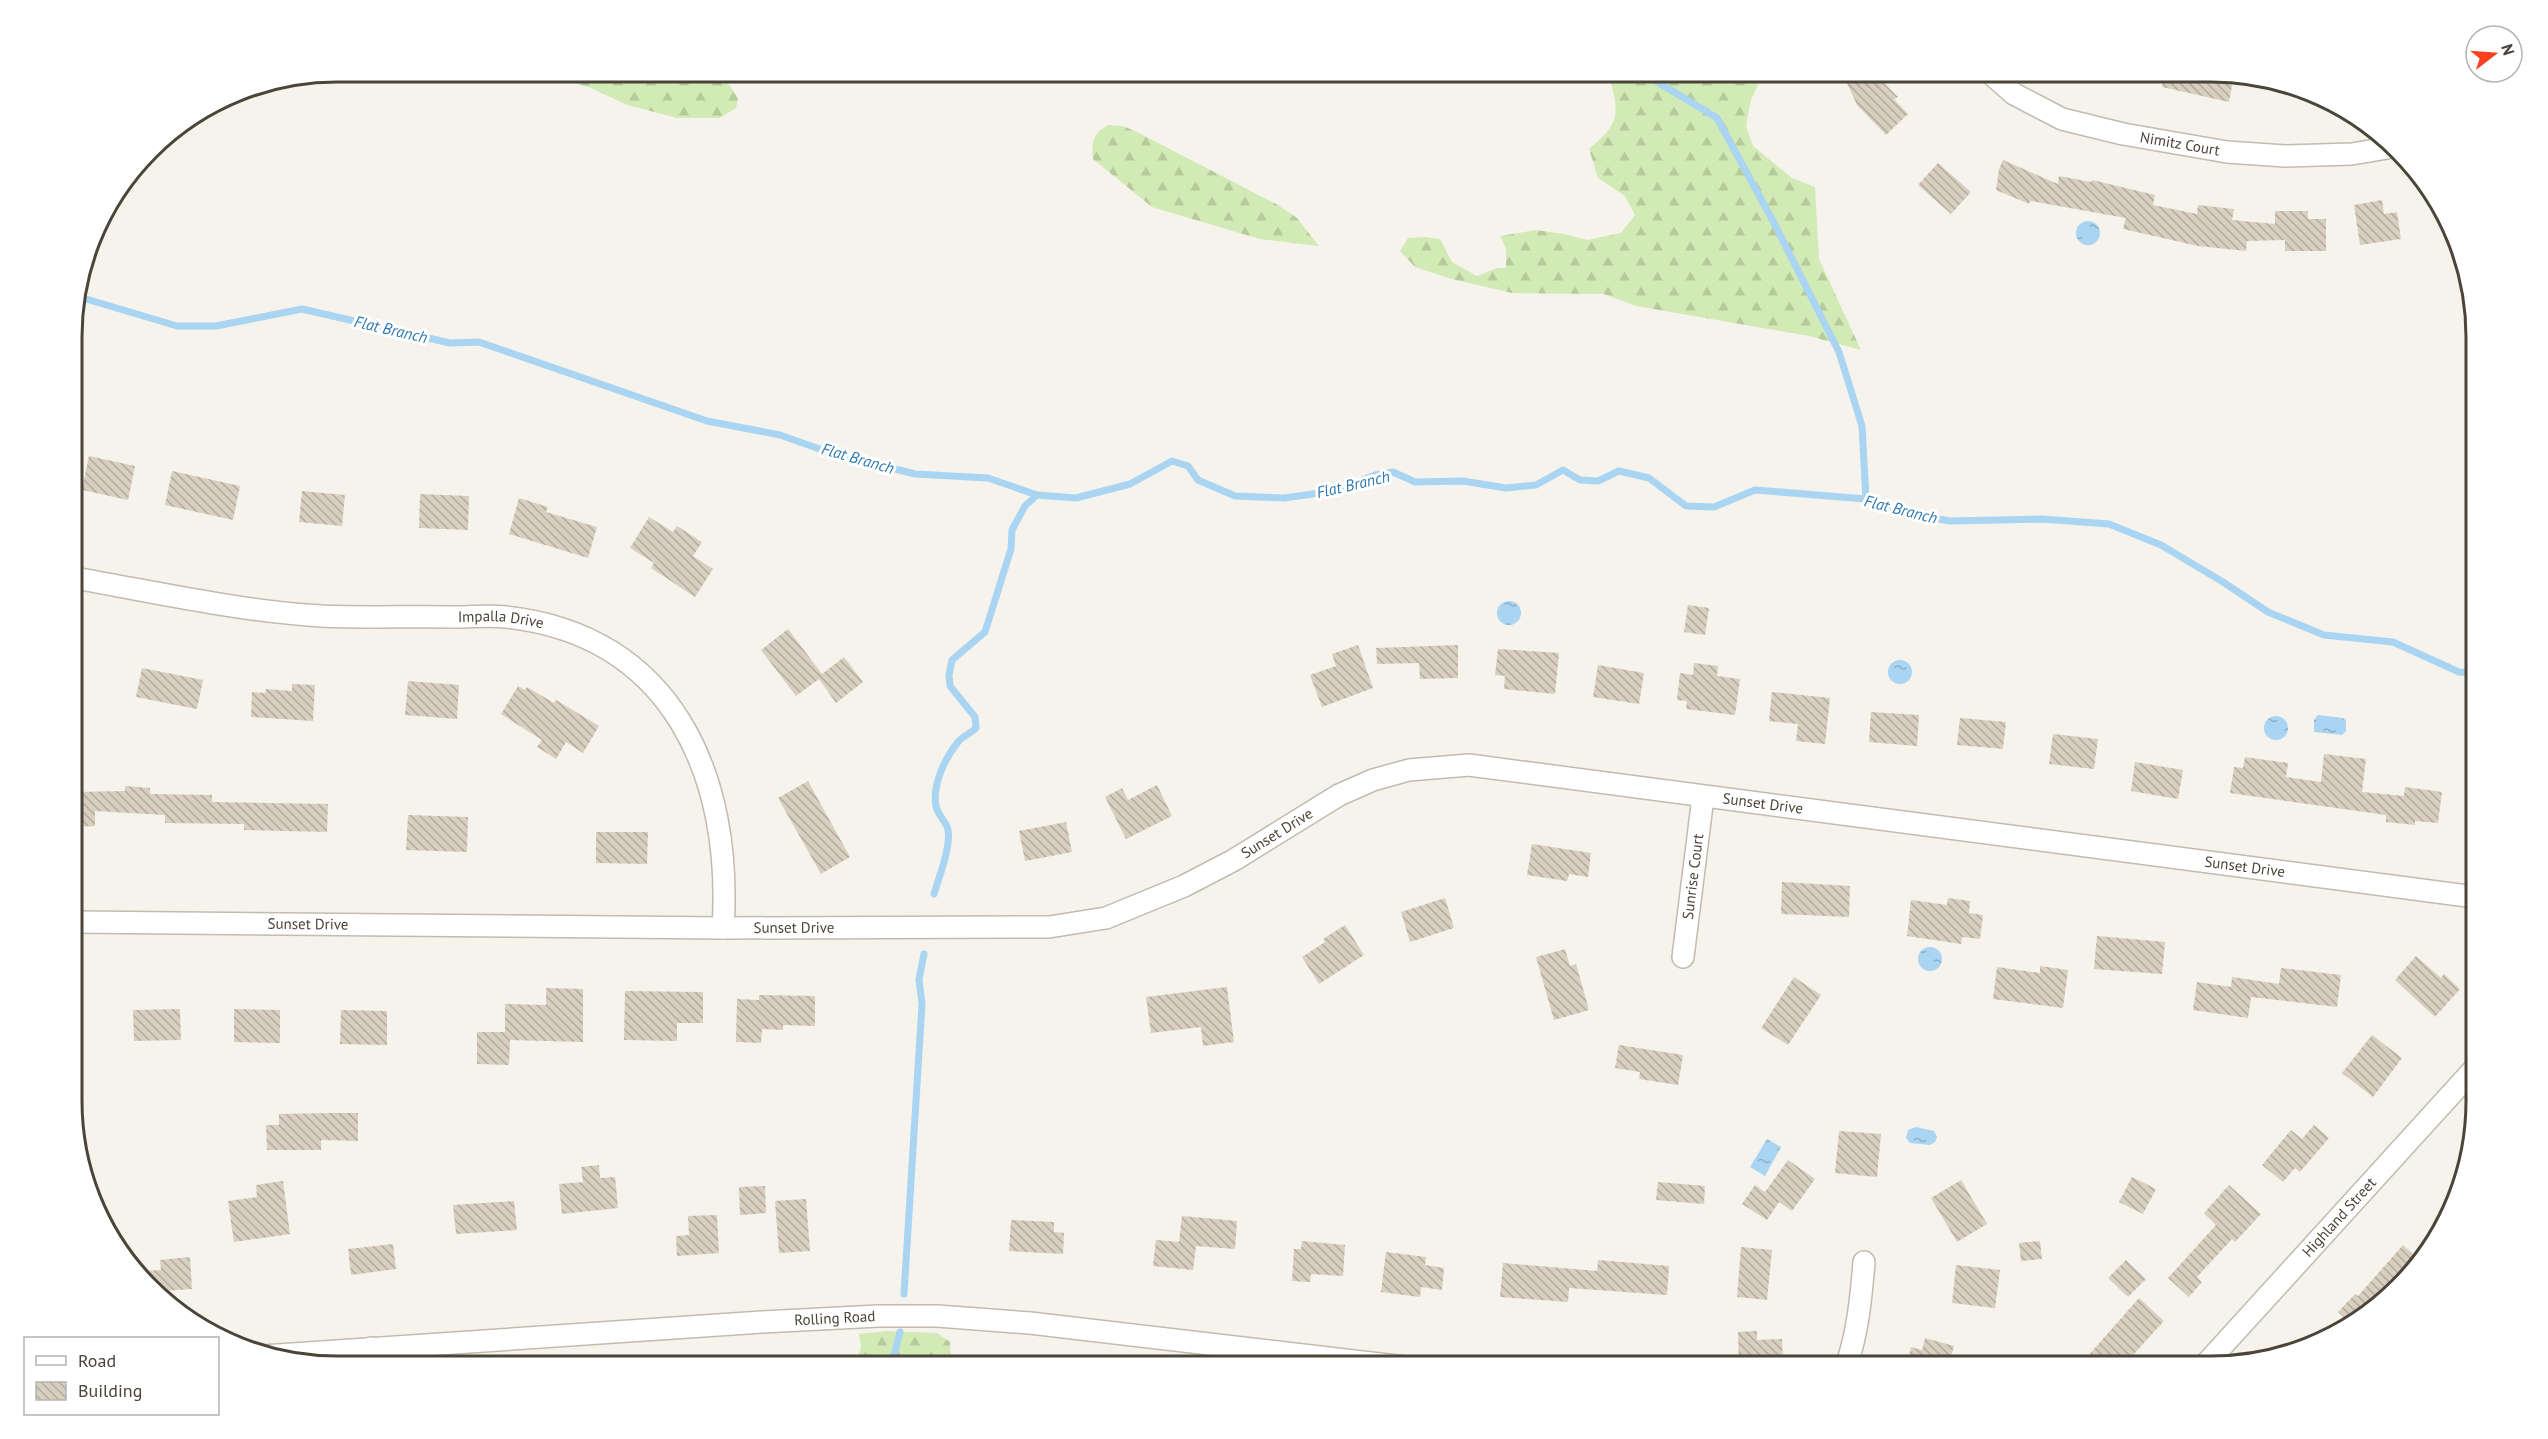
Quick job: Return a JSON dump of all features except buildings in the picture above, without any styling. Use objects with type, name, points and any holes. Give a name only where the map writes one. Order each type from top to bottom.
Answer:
[{"type":"street","name":"Nimitz Court","points":[[2000,82],[2014,94],[2062,119],[2122,134],[2227,153],[2284,156],[2352,153],[2382,149]]},
{"type":"street","name":"Impalla Drive","points":[[82,579],[260,610],[321,616],[505,617],[542,622],[577,633],[610,650],[634,666],[673,708],[688,731],[703,763],[716,809],[723,856],[725,893],[723,928]]},
{"type":"street","name":"Sunset Drive","points":[[82,922],[1014,929],[1078,924],[1106,918],[1140,906],[1214,871],[1339,795],[1373,780],[1409,770],[1468,765],[2466,896]]},
{"type":"street","name":"Sunrise Court","points":[[1683,957],[1703,797]]},
{"type":"street","name":"Highland Street","points":[[2213,1356],[2466,1078]]},
{"type":"street","points":[[1850,1356],[1861,1309],[1864,1262]]},
{"type":"street","name":"Rolling Road","points":[[392,1356],[762,1322],[878,1316],[937,1316],[1030,1323],[1311,1356]]},
{"type":"green space","points":[[571,82],[728,82],[738,99],[736,108],[720,118],[677,118],[627,105],[591,88]]},
{"type":"green space","points":[[1611,82],[1759,82],[1751,100],[1746,126],[1753,146],[1792,178],[1815,187],[1819,259],[1861,350],[1809,336],[1636,306],[1604,294],[1512,293],[1452,279],[1415,267],[1400,251],[1408,238],[1440,239],[1452,262],[1477,276],[1497,268],[1506,268],[1506,249],[1500,236],[1536,230],[1587,240],[1621,233],[1635,215],[1625,196],[1598,178],[1589,149],[1612,124],[1616,109]]},
{"type":"green space","points":[[1108,125],[1123,126],[1139,133],[1278,205],[1297,218],[1319,246],[1260,239],[1152,207],[1093,159],[1094,139]]},
{"type":"green space","points":[[886,1331],[937,1333],[950,1342],[951,1356],[858,1356],[861,1347],[859,1334]]},
{"type":"water","points":[[2088,221],[2096,225],[2100,233],[2096,241],[2088,245],[2080,241],[2076,233],[2080,225]]},
{"type":"water","points":[[1509,601],[1517,605],[1521,613],[1517,621],[1509,625],[1501,621],[1497,613],[1501,605]]},
{"type":"water","points":[[1900,660],[1908,664],[1912,672],[1908,680],[1900,684],[1892,680],[1888,672],[1892,664]]},
{"type":"water","points":[[2318,715],[2343,718],[2346,721],[2346,731],[2342,735],[2314,732],[2314,720]]},
{"type":"water","points":[[2276,716],[2281,717],[2287,723],[2287,733],[2281,739],[2276,740],[2271,739],[2265,733],[2264,728],[2265,723],[2271,717]]},
{"type":"water","points":[[1930,947],[1939,950],[1942,959],[1939,968],[1930,971],[1921,968],[1918,959],[1921,950]]},
{"type":"water","points":[[1916,1127],[1934,1131],[1937,1137],[1935,1142],[1930,1145],[1910,1143],[1906,1138],[1908,1130]]},
{"type":"water","points":[[1767,1139],[1781,1147],[1765,1176],[1750,1167]]},
{"type":"waterway","points":[[1658,82],[1717,118],[1773,221],[1839,352],[1862,426],[1866,499]]},
{"type":"waterway","name":"Flat Branch","points":[[86,299],[177,326],[216,326],[302,309],[450,343],[479,342],[707,421],[780,435],[828,452],[915,474],[988,478],[1037,495],[1076,498],[1130,484],[1172,461],[1188,466],[1198,480],[1235,496],[1284,498],[1334,491],[1375,475],[1393,472],[1415,482],[1463,481],[1506,488],[1536,485],[1563,470],[1580,480],[1598,481],[1619,471],[1649,478],[1686,506],[1714,507],[1755,490],[1866,499],[1911,514],[1950,521],[2042,519],[2109,524],[2161,545],[2268,612],[2324,635],[2393,642],[2459,672],[2466,672]]},
{"type":"waterway","points":[[934,894],[948,845],[947,827],[936,806],[938,781],[953,748],[976,728],[975,717],[950,686],[949,675],[952,660],[985,632],[1011,549],[1012,530],[1025,506],[1037,495]]},
{"type":"waterway","points":[[904,1294],[922,1004],[919,979],[924,954]]},
{"type":"waterway","points":[[894,1356],[900,1332]]}]
